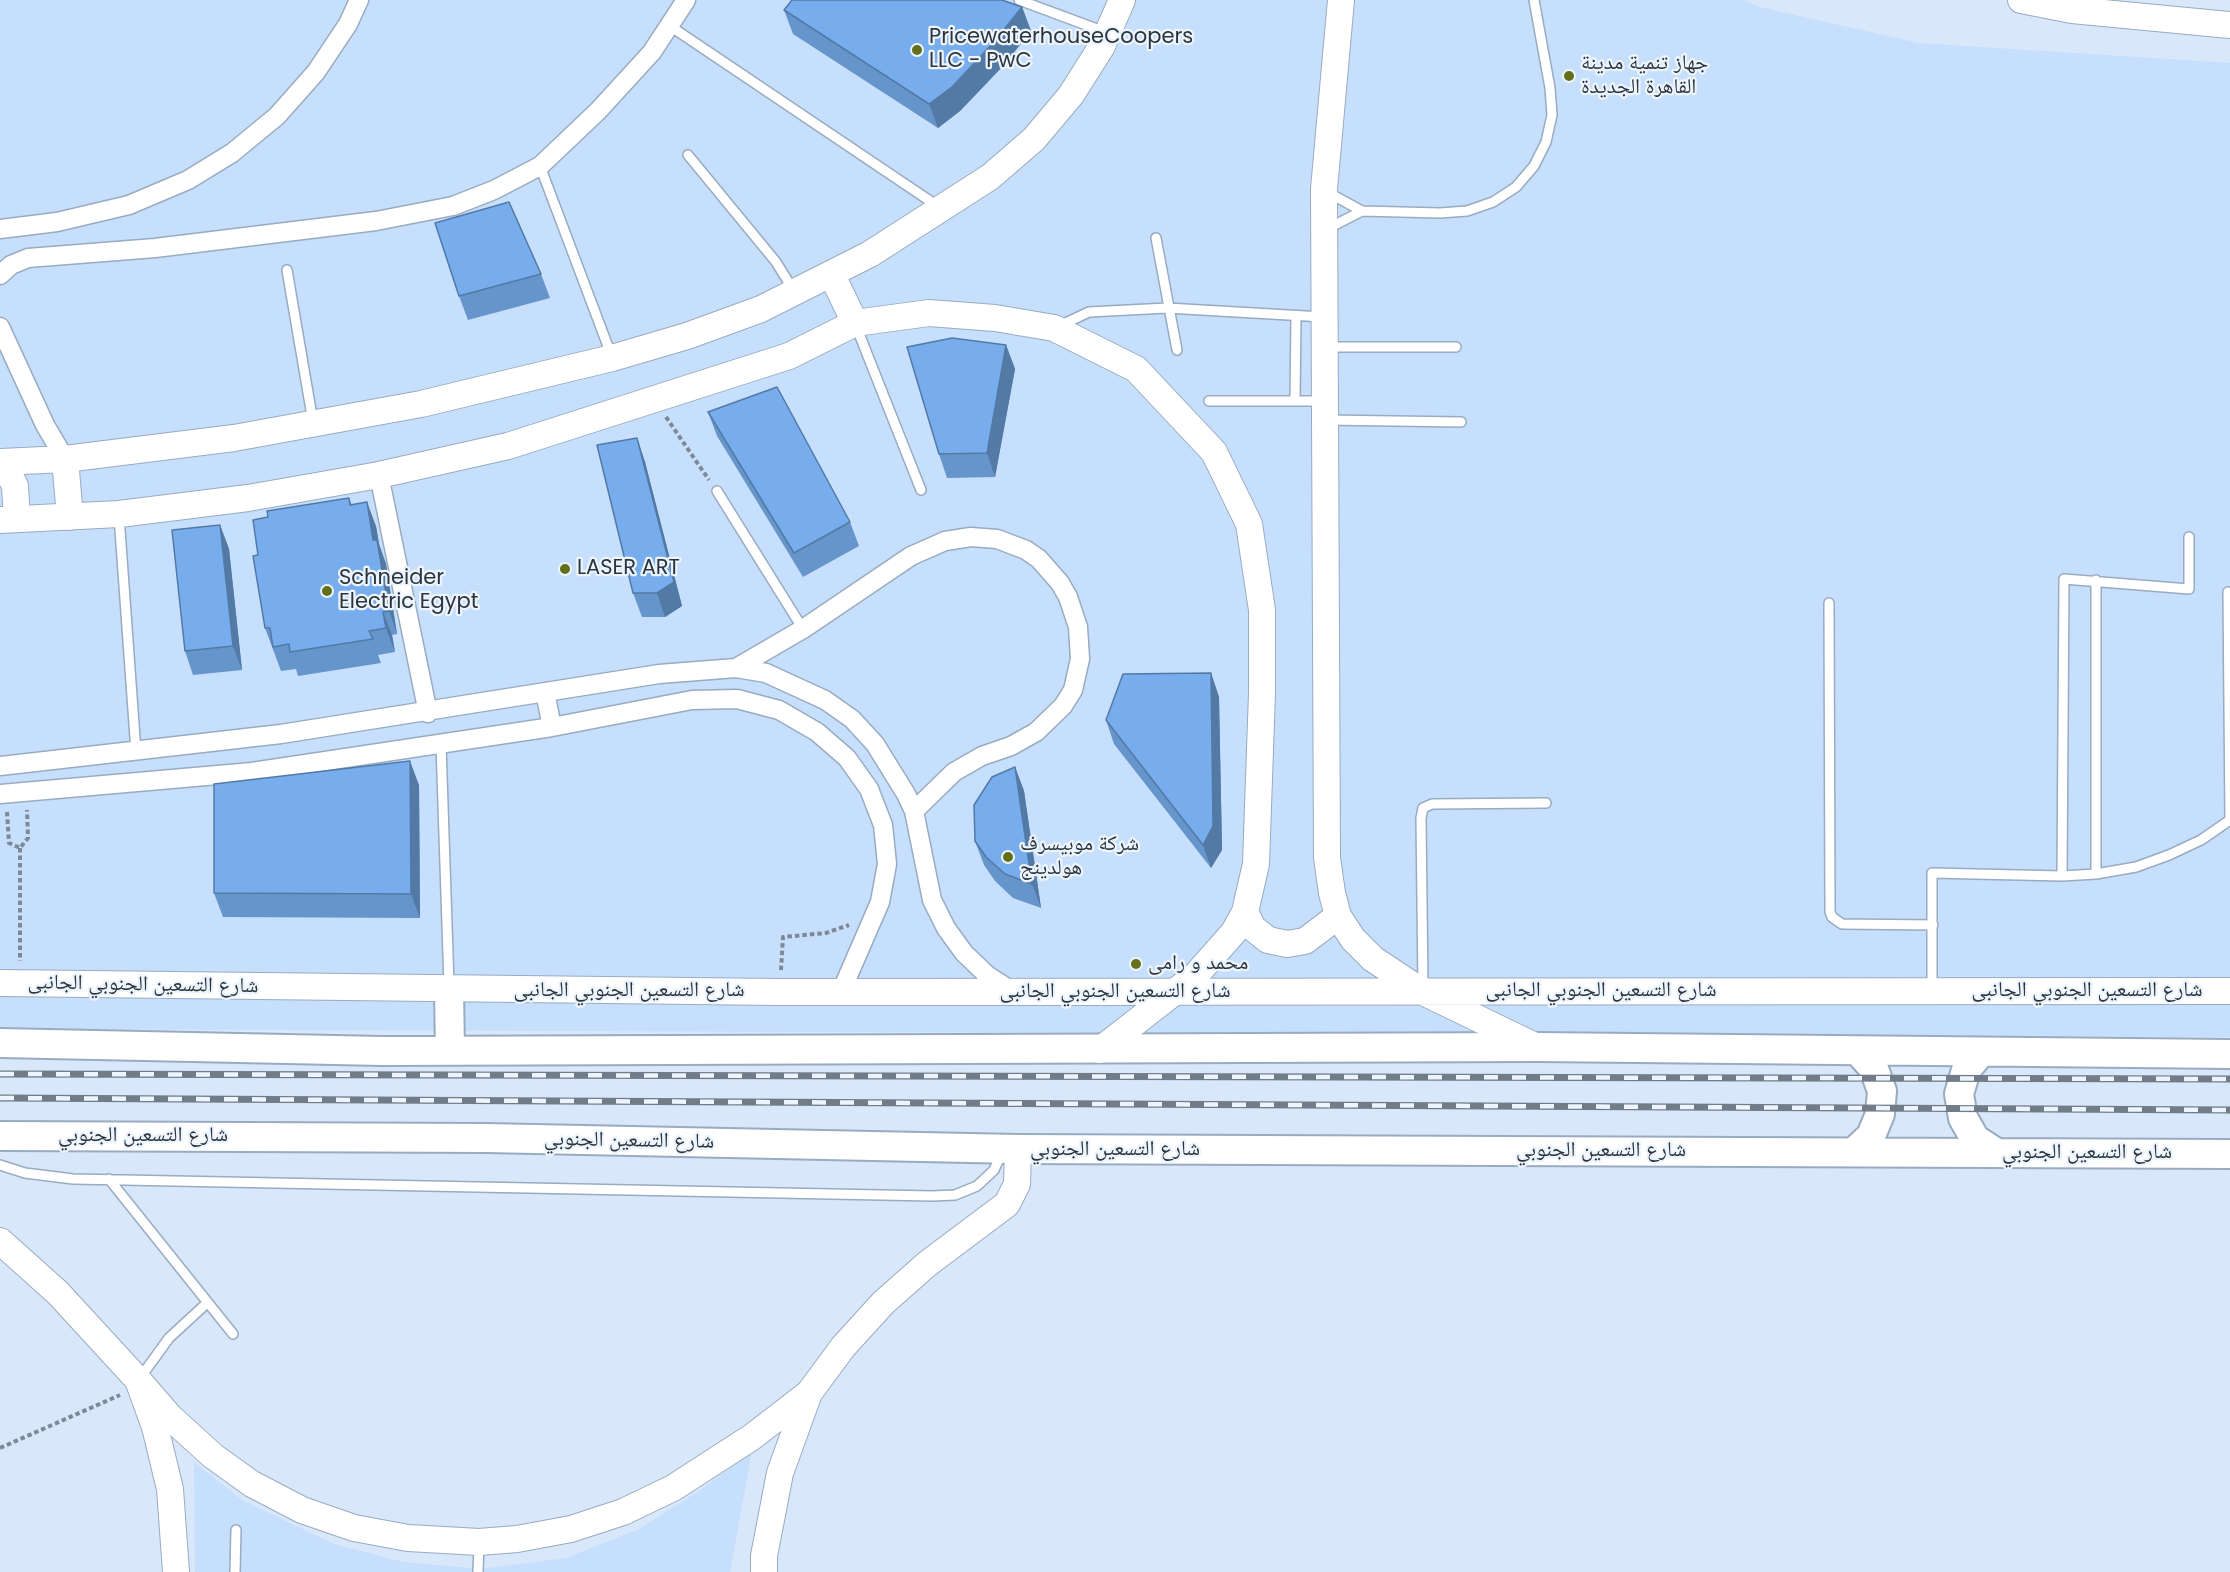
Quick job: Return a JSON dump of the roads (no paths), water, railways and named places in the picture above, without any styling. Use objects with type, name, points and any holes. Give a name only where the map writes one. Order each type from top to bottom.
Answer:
[{"type":"main road","points":[[449,990],[450,1051]]},
{"type":"main road","points":[[0,1043],[450,1051],[1537,1047],[2230,1054]]},
{"type":"main road","points":[[1854,1152],[1871,1136],[1880,1114],[1882,1091],[1874,1069],[1858,1051]]},
{"type":"main road","points":[[1981,1052],[1966,1071],[1959,1094],[1963,1118],[1975,1139],[1995,1152]]},
{"type":"main road","name":"شارع التسعين الجنوبي","points":[[0,1136],[486,1138],[1011,1149],[2230,1154]]},
{"type":"street","points":[[0,229],[57,222],[129,205],[188,180],[232,153],[277,116],[316,72],[348,24],[359,0]]},
{"type":"street","points":[[0,275],[11,266],[28,258],[167,247],[376,221],[453,206],[494,190],[540,166],[598,111],[652,52],[687,0]]},
{"type":"street","points":[[1100,1050],[1179,992],[1220,950],[1245,912],[1256,864],[1262,693],[1262,610],[1249,524],[1214,452],[1136,369],[1054,328],[995,318],[928,313],[855,323],[789,356],[508,446],[378,475],[248,498],[119,514],[8,520],[15,486],[1,462],[65,459],[234,438],[421,404],[612,358],[687,336],[761,309],[832,275],[942,209],[990,177],[1034,139],[1071,95],[1108,32],[1122,0]]},
{"type":"street","points":[[1341,0],[1324,189],[1323,410],[1327,858],[1338,916],[1353,939],[1372,959],[1423,992],[1537,1047]]},
{"type":"street","points":[[2021,0],[2072,10],[2230,25]]},
{"type":"street","points":[[832,275],[855,323]]},
{"type":"street","points":[[0,327],[45,425],[65,459],[70,517]]},
{"type":"street","points":[[378,475],[428,713]]},
{"type":"street","points":[[736,668],[803,629],[911,556],[927,548],[957,538],[984,537],[1012,543],[1039,559],[1060,583],[1074,612],[1080,643],[1078,675],[1073,690],[1063,706],[1044,726],[1024,740],[982,756],[954,772],[914,811]]},
{"type":"street","points":[[0,765],[136,752],[428,713],[659,674],[736,668],[766,673],[825,700],[852,719],[875,744],[914,811],[932,900],[946,928],[964,953],[987,975],[1014,992]]},
{"type":"street","points":[[545,692],[552,727]]},
{"type":"street","points":[[3,794],[252,772],[552,727],[692,700],[736,699],[779,710],[818,732],[847,758],[869,789],[883,825],[887,864],[880,902],[841,992]]},
{"type":"street","points":[[66,760],[67,789]]},
{"type":"street","points":[[1245,912],[1253,928],[1268,940],[1287,944],[1305,941],[1338,916]]},
{"type":"street","name":"شارع التسعين الجنوبي الجانبى","points":[[10,983],[449,990],[779,992],[1932,990],[2230,992]]},
{"type":"street","points":[[0,1241],[57,1293],[192,1438],[252,1484],[302,1510],[354,1528],[408,1538],[479,1542],[517,1539],[571,1529],[623,1512],[673,1488],[752,1437],[809,1393],[843,1347],[883,1303],[927,1264],[1007,1204],[1017,1184],[1011,1149]]},
{"type":"street","points":[[138,1380],[163,1455],[174,1526],[176,1572]]},
{"type":"street","points":[[764,1572],[764,1556],[780,1473],[809,1393]]},
{"type":"street","points":[[163,1455],[166,1446],[173,1439],[182,1436],[192,1438]]},
{"type":"street","points":[[752,1437],[764,1439],[772,1447],[780,1473]]},
{"type":"lane","points":[[1019,0],[1108,32]]},
{"type":"lane","points":[[1324,189],[1348,206],[1362,211],[1467,211],[1493,202],[1516,187],[1534,166],[1546,142],[1552,115],[1550,88],[1534,0]]},
{"type":"lane","points":[[670,26],[942,209]]},
{"type":"lane","points":[[688,155],[776,262],[795,292]]},
{"type":"lane","points":[[540,166],[612,358]]},
{"type":"lane","points":[[1324,230],[1362,211]]},
{"type":"lane","points":[[1156,238],[1167,308],[1177,350]]},
{"type":"lane","points":[[286,270],[313,423]]},
{"type":"lane","points":[[1054,328],[1089,312],[1167,308],[1323,317]]},
{"type":"lane","points":[[1295,401],[1296,317]]},
{"type":"lane","points":[[855,323],[921,490]]},
{"type":"lane","points":[[1323,347],[1456,347]]},
{"type":"lane","points":[[1209,401],[1295,401],[1323,410],[1461,422]]},
{"type":"lane","points":[[717,491],[803,629]]},
{"type":"lane","points":[[119,514],[136,752]]},
{"type":"lane","points":[[2062,876],[2064,579],[2189,589],[2189,537]]},
{"type":"lane","points":[[2096,580],[2096,874]]},
{"type":"lane","points":[[1932,990],[1932,873],[2062,876],[2096,874],[2136,867],[2201,840],[2230,820],[2228,592]]},
{"type":"lane","points":[[1828,603],[1830,912],[1832,917],[1842,924],[1933,925]]},
{"type":"lane","points":[[441,745],[449,990]]},
{"type":"lane","points":[[1423,992],[1421,818],[1423,808],[1432,804],[1546,803]]},
{"type":"lane","points":[[0,1165],[25,1173],[57,1178],[932,1196],[955,1195],[977,1186],[1011,1149]]},
{"type":"lane","points":[[109,1179],[233,1334]]},
{"type":"lane","points":[[138,1380],[152,1358],[169,1338],[207,1303]]},
{"type":"lane","points":[[235,1572],[236,1530]]},
{"type":"lane","points":[[478,1572],[479,1542]]},
{"type":"railway","points":[[0,1074],[2230,1079]]},
{"type":"railway","points":[[0,1098],[2230,1110]]},
{"type":"place","name":"PricewaterhouseCoopers LLC - PwC","points":[[917,50]]},
{"type":"place","name":"جهاز تنمية مدينة القاهرة الجديدة","points":[[1569,76]]},
{"type":"place","name":"LASER ART","points":[[565,569]]},
{"type":"place","name":"Schneider Electric Egypt","points":[[327,591]]},
{"type":"place","name":"شركة موبيسرف هولدينج","points":[[1008,857]]},
{"type":"place","name":"محمد و رامى","points":[[1136,964]]}]
